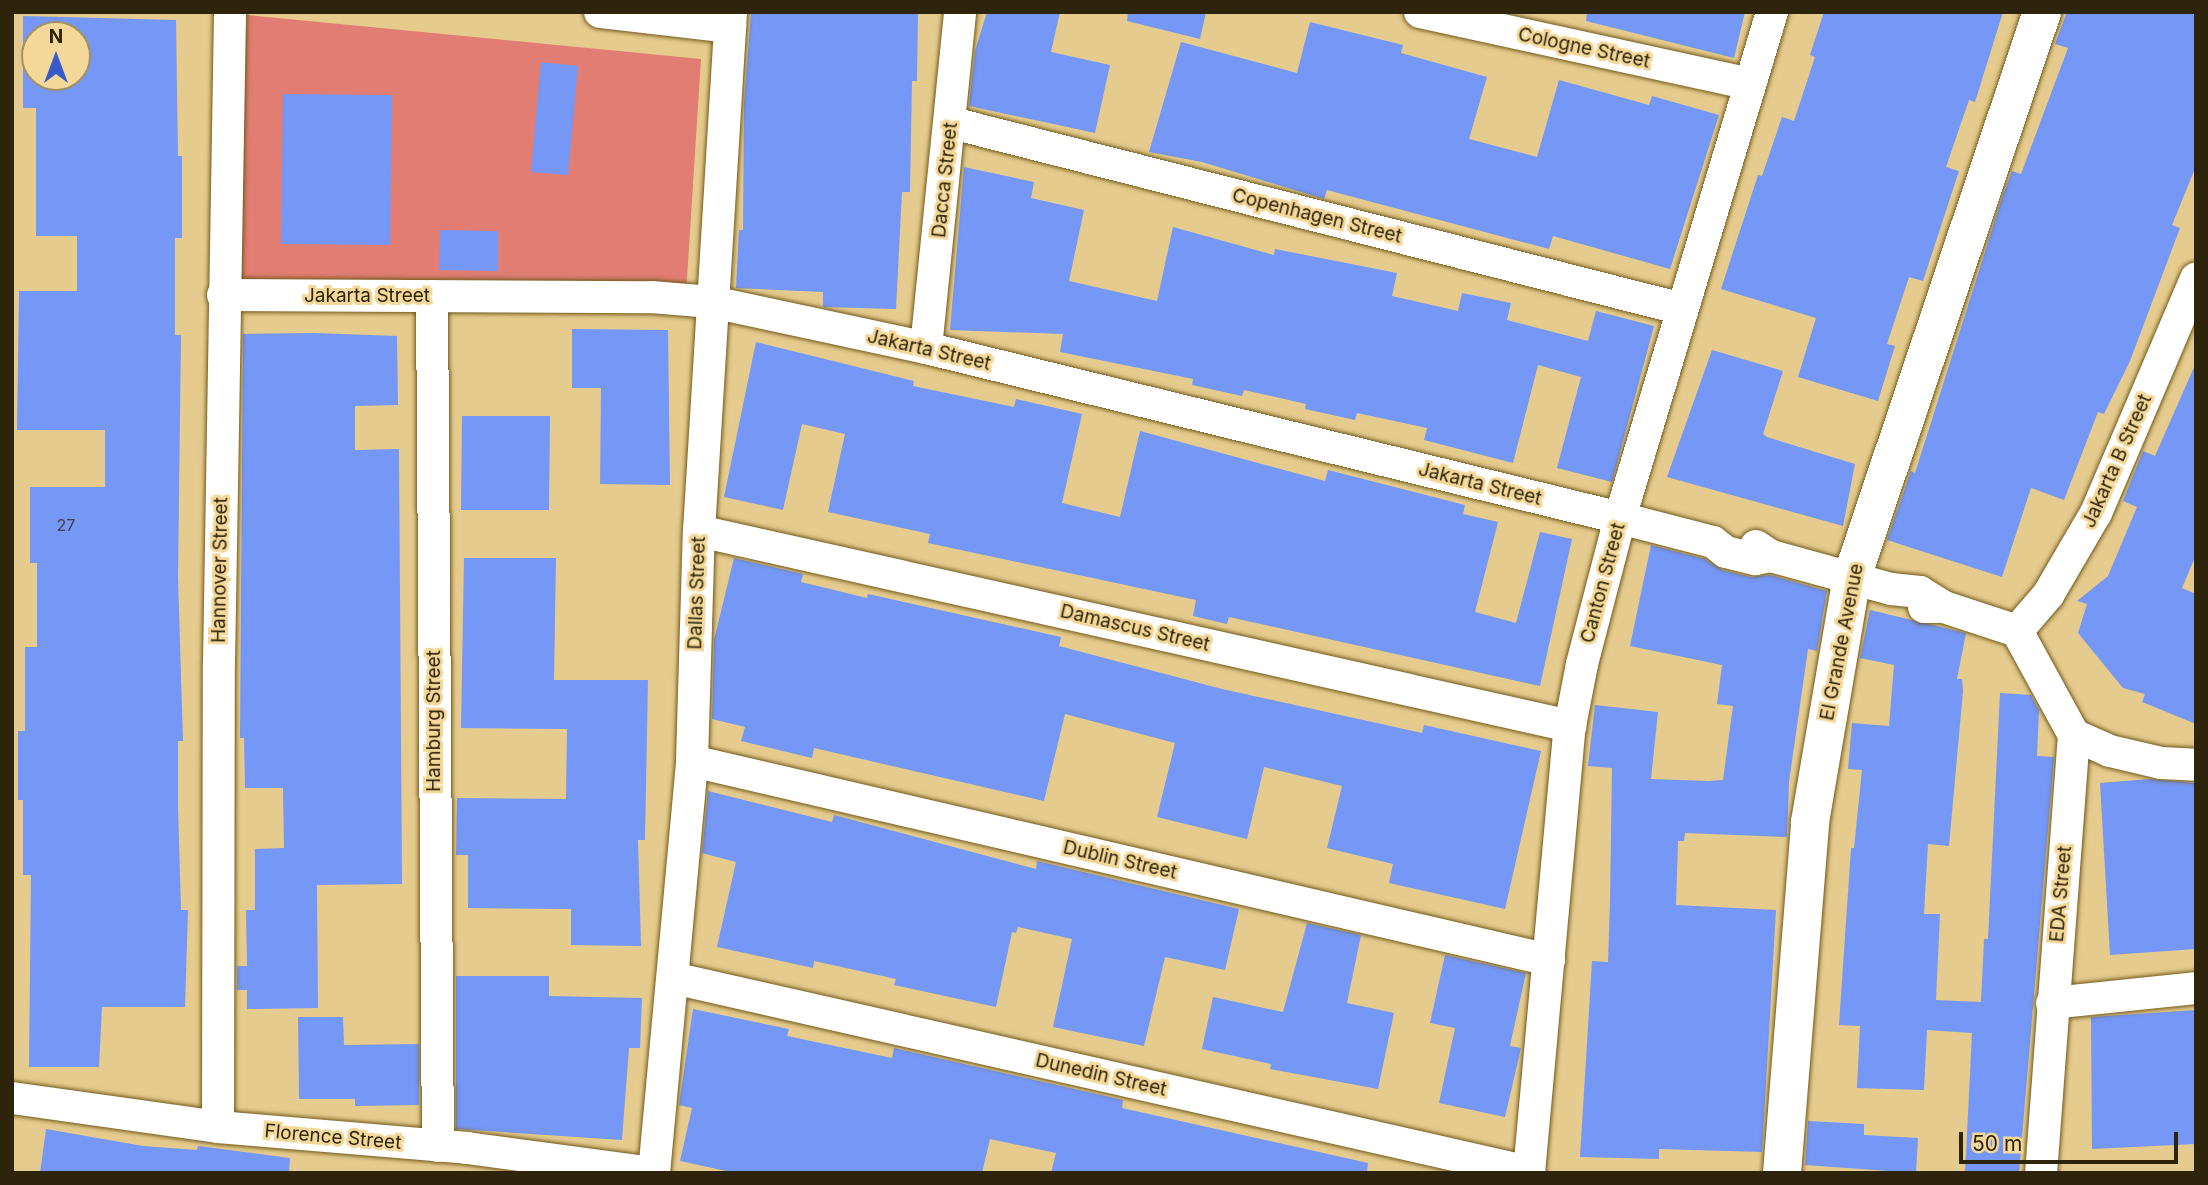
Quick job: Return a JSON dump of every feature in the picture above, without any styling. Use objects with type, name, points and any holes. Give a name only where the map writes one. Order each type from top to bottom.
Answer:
[{"type":"street","name":"Hannover Street","points":[[218,1127],[223,295],[230,12]]},
{"type":"street","points":[[600,12],[730,20]]},
{"type":"street","name":"Dacca Street","points":[[926,348],[952,123],[960,12]]},
{"type":"street","name":"Cologne Street","points":[[1420,12],[1749,84]]},
{"type":"street","name":"Canton Street","points":[[1529,1172],[1570,726],[1620,518],[1749,84],[1773,12]]},
{"type":"street","name":"El Grande Avenue","points":[[1782,1173],[1810,822],[1852,577],[2042,12]]},
{"type":"street","name":"Dallas Street","points":[[654,1173],[692,761],[699,531],[730,20]]},
{"type":"street","name":"Copenhagen Street","points":[[952,123],[1682,309]]},
{"type":"street","name":"Jakarta B Street","points":[[2017,631],[2048,595],[2096,513],[2196,278]]},
{"type":"street","name":"Jakarta Street","points":[[223,295],[712,302],[926,348],[1713,542],[1729,539],[1759,547],[1772,556],[1891,589],[1902,600],[1929,609],[1944,607],[2017,631]]},
{"type":"street","name":"Hamburg Street","points":[[432,296],[438,1146]]},
{"type":"street","name":"Damascus Street","points":[[699,531],[1570,726]]},
{"type":"street","points":[[2017,631],[2074,735],[2110,751],[2161,763],[2196,765]]},
{"type":"street","name":"EDA Street","points":[[2041,1173],[2074,735]]},
{"type":"street","name":"Dublin Street","points":[[692,761],[1549,960]]},
{"type":"street","name":"Dunedin Street","points":[[673,978],[1529,1172]]},
{"type":"street","points":[[2052,1003],[2196,988]]},
{"type":"street","name":"Florence Street","points":[[12,1098],[218,1127],[438,1146],[654,1173]]},
{"type":"shaded area","points":[[247,15],[701,59],[686,294],[230,290]]},
{"type":"building","points":[[751,12],[918,12],[917,81],[912,81],[910,192],[902,192],[896,309],[823,307],[823,292],[736,288],[739,230],[743,230],[744,103]]},
{"type":"building","points":[[987,12],[1060,12],[1051,52],[1110,65],[1095,133],[969,106],[975,51]]},
{"type":"building","points":[[1128,12],[1206,12],[1200,39],[1127,21]]},
{"type":"building","points":[[1587,12],[1745,12],[1734,58],[1586,21]]},
{"type":"building","points":[[1824,12],[2003,12],[1975,102],[1969,100],[1946,167],[1959,171],[1923,281],[1909,277],[1887,344],[1895,346],[1878,401],[1798,377],[1816,318],[1721,289],[1758,175],[1762,176],[1782,117],[1794,121],[1815,57],[1810,55]]},
{"type":"building","points":[[2067,12],[2196,12],[2196,166],[2172,225],[2180,228],[2130,361],[2104,414],[2098,412],[2064,500],[2031,488],[2002,577],[1887,540],[1911,471],[1915,473],[2003,195],[2012,171],[2021,174],[2068,48],[2055,44]]},
{"type":"building","points":[[23,16],[176,20],[178,156],[182,156],[182,238],[175,238],[175,335],[181,335],[178,577],[183,741],[178,741],[178,806],[181,910],[188,910],[185,1007],[102,1007],[99,1067],[29,1067],[31,875],[23,875],[23,800],[18,800],[18,731],[25,731],[25,647],[37,647],[37,563],[30,563],[30,487],[105,487],[105,430],[17,430],[19,291],[77,291],[77,236],[36,236],[36,108],[23,108],[23,91],[91,91],[91,21],[23,21]]},
{"type":"building","points":[[1310,22],[1403,45],[1401,53],[1487,77],[1469,139],[1537,157],[1559,80],[1649,105],[1652,96],[1719,115],[1670,269],[1553,236],[1549,249],[1327,190],[1324,199],[1202,162],[1149,152],[1181,42],[1297,73]]},
{"type":"building","points":[[541,62],[578,66],[568,175],[531,172]]},
{"type":"building","points":[[283,94],[392,95],[390,245],[281,244]]},
{"type":"building","points":[[964,167],[1034,182],[1031,198],[1084,210],[1069,281],[1157,301],[1173,227],[1274,255],[1275,249],[1397,273],[1392,296],[1458,311],[1462,293],[1511,303],[1507,320],[1588,341],[1596,311],[1654,326],[1612,482],[1557,468],[1581,377],[1538,365],[1513,463],[1424,440],[1427,428],[1357,413],[1355,420],[1305,409],[1306,404],[1244,390],[1242,396],[1192,385],[1193,379],[1060,352],[1063,334],[950,330]]},
{"type":"building","points":[[440,230],[498,231],[498,271],[439,270]]},
{"type":"building","points":[[572,329],[668,330],[670,485],[600,484],[601,388],[572,388]]},
{"type":"building","points":[[243,334],[397,336],[398,405],[355,406],[355,450],[399,449],[402,884],[317,885],[318,1008],[247,1009],[247,990],[237,990],[237,966],[247,966],[246,910],[255,910],[255,849],[284,848],[283,788],[245,788],[244,738],[240,738]]},
{"type":"building","points":[[756,342],[914,381],[913,386],[1014,407],[1016,399],[1082,414],[1062,503],[1120,517],[1140,431],[1325,481],[1328,470],[1465,505],[1463,514],[1498,522],[1475,612],[1516,623],[1540,532],[1572,539],[1540,686],[1229,617],[1227,624],[1193,616],[1196,600],[928,543],[930,534],[828,512],[845,434],[802,424],[783,510],[724,497]]},
{"type":"building","points":[[1712,350],[1783,371],[1763,434],[1855,464],[1843,526],[1667,477]]},
{"type":"building","points":[[2195,365],[2196,555],[2182,588],[2196,594],[2196,724],[2142,702],[2145,694],[2123,688],[2078,633],[2087,604],[2077,601],[2108,576],[2137,507],[2123,501],[2143,451],[2155,456]]},
{"type":"building","points":[[462,416],[550,416],[549,510],[461,510]]},
{"type":"building","points":[[1651,545],[1705,559],[1722,570],[1751,577],[1770,575],[1827,591],[1817,651],[1808,649],[1789,782],[1787,837],[1685,833],[1684,841],[1678,841],[1676,905],[1776,910],[1762,1152],[1659,1149],[1659,1159],[1580,1157],[1592,961],[1608,962],[1612,768],[1588,766],[1595,705],[1658,712],[1651,779],[1708,781],[1723,780],[1733,706],[1717,704],[1722,665],[1630,646]]},
{"type":"building","points":[[464,558],[556,558],[554,680],[648,680],[645,840],[638,840],[641,946],[571,945],[571,909],[468,908],[468,855],[456,855],[457,798],[566,799],[567,729],[461,728]]},
{"type":"building","points":[[734,558],[803,574],[801,582],[867,598],[868,594],[1061,637],[1059,646],[1222,689],[1422,733],[1424,725],[1541,751],[1505,909],[1389,883],[1393,864],[1327,848],[1342,786],[1264,767],[1247,839],[1157,817],[1175,743],[1065,714],[1044,801],[814,748],[812,758],[741,741],[745,727],[712,719],[714,640]]},
{"type":"building","points":[[1870,610],[1966,633],[1957,679],[1962,679],[1963,691],[1949,846],[1928,844],[1924,914],[1940,914],[1936,1000],[1981,1002],[1984,939],[1988,939],[2000,693],[2031,695],[2039,710],[2037,756],[2054,757],[2019,1173],[1965,1173],[1972,1033],[1927,1030],[1924,1090],[1857,1088],[1860,1026],[1839,1025],[1851,848],[1854,848],[1862,770],[1848,769],[1852,723],[1889,726],[1894,665],[1860,658]]},
{"type":"building","points":[[2150,779],[2196,783],[2196,949],[2110,955],[2100,783]]},
{"type":"building","points":[[708,791],[832,822],[834,815],[1036,869],[1037,861],[1239,909],[1225,970],[1165,957],[1144,1046],[1053,1027],[1072,939],[1018,927],[1016,933],[1012,932],[996,1007],[894,985],[896,979],[814,961],[813,968],[717,947],[736,862],[702,853]]},
{"type":"building","points":[[1307,923],[1361,935],[1347,1003],[1394,1013],[1378,1089],[1270,1069],[1271,1064],[1202,1049],[1213,997],[1283,1012]]},
{"type":"building","points":[[1445,955],[1526,973],[1510,1046],[1521,1048],[1505,1117],[1439,1103],[1455,1028],[1430,1023]]},
{"type":"building","points":[[456,976],[549,976],[549,996],[642,998],[640,1048],[629,1048],[622,1140],[456,1129]]},
{"type":"building","points":[[693,1009],[789,1029],[787,1036],[892,1058],[894,1048],[1123,1100],[1122,1108],[1368,1163],[1367,1173],[1051,1173],[1056,1153],[990,1139],[982,1173],[735,1173],[680,1161],[692,1108],[679,1105]]},
{"type":"building","points":[[2196,1010],[2196,1144],[2092,1149],[2091,1017]]},
{"type":"building","points":[[298,1017],[343,1017],[344,1045],[419,1044],[419,1105],[355,1106],[355,1099],[299,1099]]},
{"type":"building","points":[[1808,1121],[1864,1124],[1864,1135],[1918,1138],[1916,1173],[1805,1165]]},
{"type":"building","points":[[46,1129],[143,1146],[197,1150],[198,1146],[290,1158],[289,1173],[40,1173]]}]
